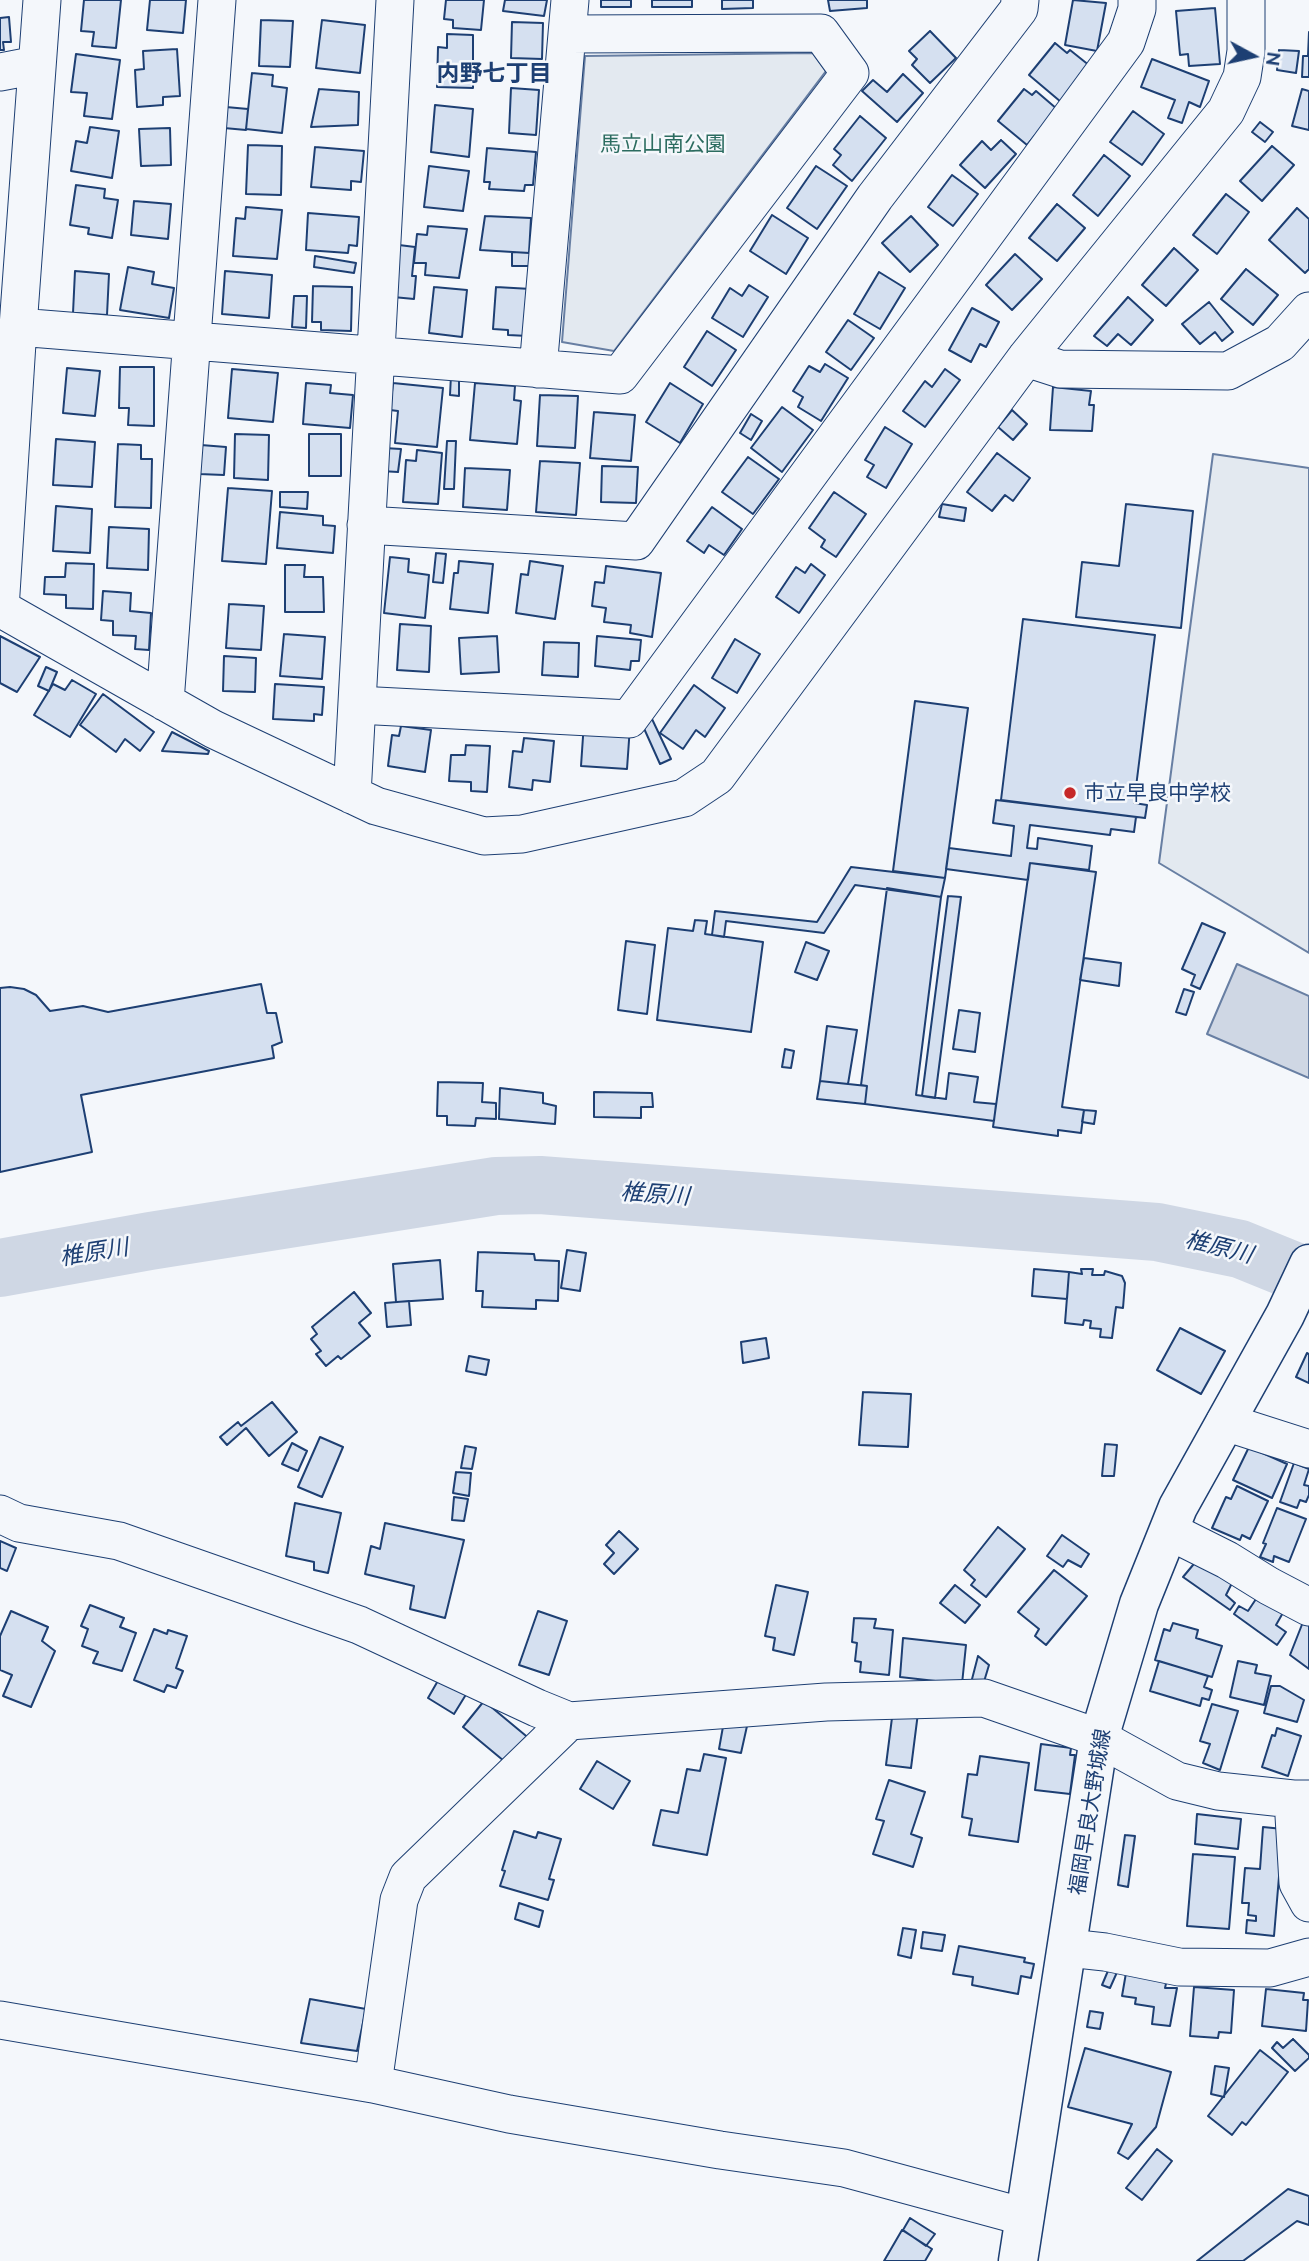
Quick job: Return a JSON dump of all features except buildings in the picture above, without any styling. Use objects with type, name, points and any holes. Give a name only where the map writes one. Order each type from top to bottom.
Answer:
[{"type":"main road","name":"福岡早良大野城線","points":[[1018,2261],[1099,1738],[1139,1604],[1178,1507],[1285,1315],[1309,1264]]},
{"type":"street","points":[[41,0],[0,609],[213,729],[352,795],[376,806],[484,836],[522,834],[684,798],[717,776],[1026,358],[1226,111],[1242,77],[1246,51],[1246,0]]},
{"type":"street","points":[[165,702],[217,0]]},
{"type":"street","points":[[352,795],[395,0]]},
{"type":"street","points":[[366,525],[636,541],[875,197],[1019,9],[1020,0]]},
{"type":"street","points":[[357,705],[629,719],[1126,42],[1137,9],[1137,0]]},
{"type":"street","points":[[18,327],[375,357],[538,369],[620,375],[850,73],[821,33],[569,17],[538,369]]},
{"type":"street","points":[[0,72],[37,65]]},
{"type":"street","points":[[1026,358],[1060,369],[1228,371],[1280,343],[1309,311]]},
{"type":"street","points":[[1225,1422],[1309,1450]]},
{"type":"street","points":[[0,1514],[19,1523],[119,1541],[359,1625],[569,1721],[826,1702],[984,1698],[1099,1738],[1177,1782],[1218,1791],[1301,1799],[1297,1883],[1309,1903]]},
{"type":"street","points":[[1169,1531],[1227,1560],[1309,1607]]},
{"type":"street","points":[[373,2084],[399,1900],[408,1877],[569,1721]]},
{"type":"street","points":[[1068,1948],[1105,1952],[1180,1967],[1270,1968],[1309,1957]]},
{"type":"street","points":[[0,2020],[373,2084],[509,2114],[844,2168],[1025,2217]]},
{"type":"green space","name":"馬立山南公園","points":[[813,53],[826,71],[614,351],[562,342],[585,56]]},
{"type":"green space","points":[[1213,454],[1309,468],[1309,953],[1159,863]]},
{"type":"shaded area","points":[[1237,964],[1309,996],[1309,1078],[1207,1034]]},
{"type":"waterway","name":"椎原川","points":[[0,1268],[150,1241],[496,1186],[540,1185],[1157,1232],[1240,1249],[1309,1277]]},
{"type":"place","name":"市立早良中学校","points":[[1070,793]]},
{"type":"district","name":"内野七丁目","points":[[494,73]]}]
